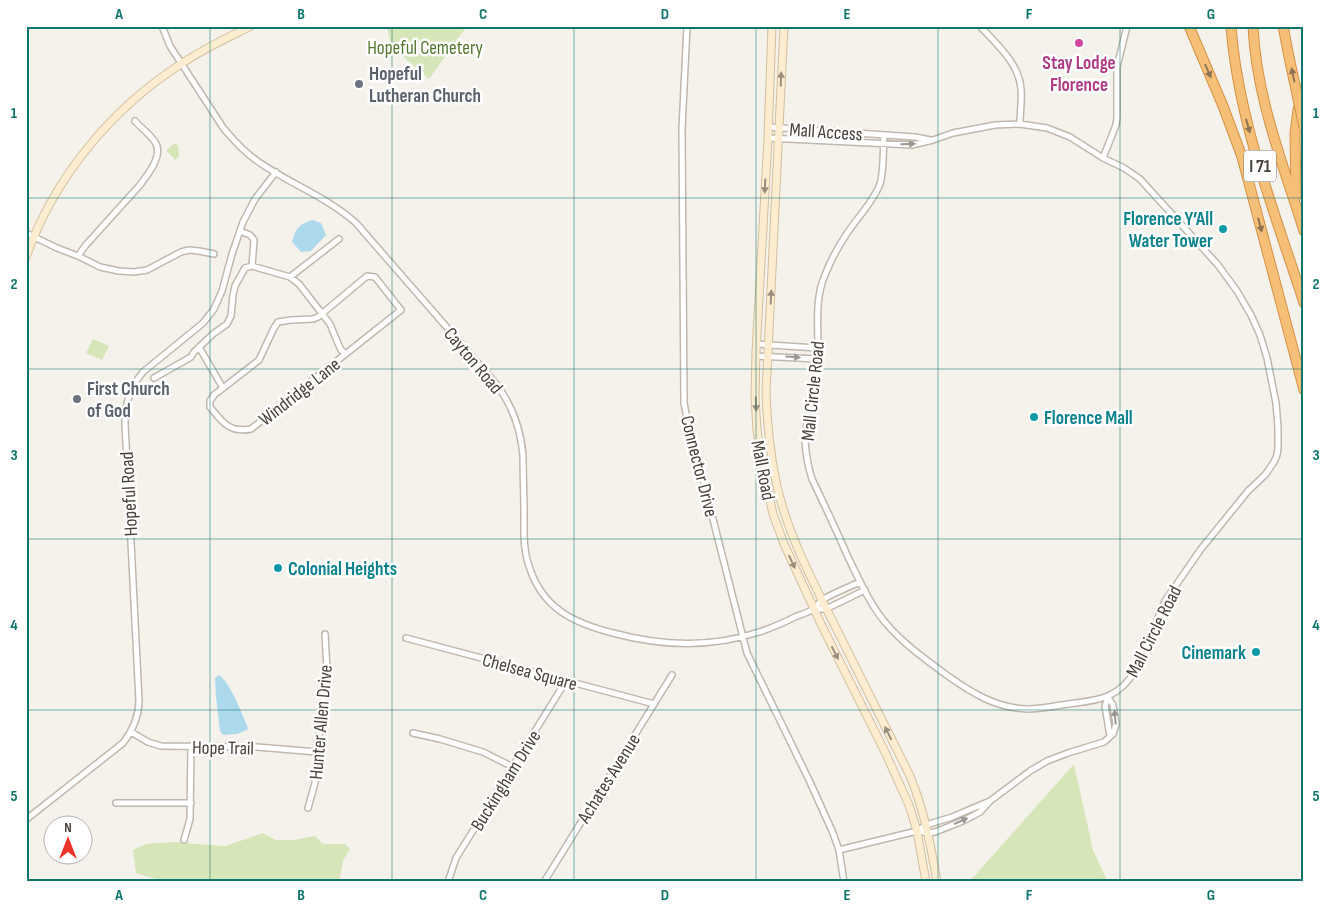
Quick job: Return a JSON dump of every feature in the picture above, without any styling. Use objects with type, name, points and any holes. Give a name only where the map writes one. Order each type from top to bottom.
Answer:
[{"type":"highway","points":[[1189,26],[1224,106],[1242,157],[1304,390]]},
{"type":"highway","name":"I 71","points":[[1231,26],[1232,48],[1244,111],[1304,303]]},
{"type":"highway","name":"I 71","points":[[1252,26],[1258,73],[1271,129],[1304,231]]},
{"type":"highway","points":[[1283,26],[1304,128]]},
{"type":"highway","points":[[1296,207],[1295,133],[1298,110],[1304,88]]},
{"type":"main road","points":[[26,257],[34,236],[60,187],[96,138],[134,99],[155,82],[210,46],[251,26]]},
{"type":"main road","name":"Mall Road","points":[[772,26],[768,138],[756,344],[755,398],[761,460],[773,514],[784,544],[908,800],[917,831],[926,882]]},
{"type":"main road","name":"Mall Road","points":[[784,26],[766,392],[771,456],[786,516],[798,547],[826,609],[910,776],[918,796],[928,833],[937,882]]},
{"type":"street","name":"Cayton Road","points":[[162,26],[170,46],[181,64],[232,139],[253,158],[334,205],[356,223],[497,385],[516,419],[522,443],[526,555],[533,577],[540,589],[554,605],[571,618],[591,627],[631,638],[686,644],[716,642],[742,637],[774,627],[814,609]]},
{"type":"street","name":"Connector Drive","points":[[687,26],[682,129],[684,403],[749,659],[833,833],[844,882]]},
{"type":"street","points":[[980,26],[1016,69],[1021,89],[1020,124]]},
{"type":"street","points":[[1103,158],[1116,126],[1117,67],[1128,26]]},
{"type":"street","points":[[78,256],[140,185],[154,162],[157,153],[156,143],[135,121]]},
{"type":"street","name":"Mall Circle Road","points":[[884,144],[912,145],[933,140],[952,133],[994,125],[1020,124],[1058,131],[1140,179],[1218,265],[1237,291],[1253,321],[1267,358],[1276,403],[1279,438],[1277,455],[1270,469],[1219,525],[1190,564],[1165,601],[1131,679],[1108,697],[1026,709],[1002,705],[982,698],[968,690],[909,647],[884,621],[860,582],[812,479],[808,466],[805,442],[814,392],[818,348],[818,305],[822,283],[845,236],[876,192],[880,183],[884,135],[933,140]]},
{"type":"street","name":"Mall Access","points":[[768,127],[884,135]]},
{"type":"street","name":"Mall Access","points":[[768,138],[884,144]]},
{"type":"street","name":"Hopeful Road","points":[[28,818],[123,743],[131,732],[138,714],[139,700],[124,424],[125,406],[129,393],[143,372],[203,323],[214,309],[222,291],[232,254],[249,210],[276,172]]},
{"type":"street","points":[[154,378],[191,357],[213,334],[227,324],[231,316],[235,286],[243,269],[247,266],[252,266],[254,240],[250,235],[240,231]]},
{"type":"street","points":[[26,233],[100,267],[134,272],[147,270],[181,252],[189,250],[214,254]]},
{"type":"street","points":[[290,277],[339,239]]},
{"type":"street","name":"Windridge Lane","points":[[252,266],[290,277],[299,284],[330,324],[341,350],[346,354]]},
{"type":"street","name":"Windridge Lane","points":[[367,276],[375,277],[401,310],[346,354],[251,429],[243,430],[225,425],[210,407],[210,401],[214,395],[259,360],[278,322],[318,317],[367,276]]},
{"type":"street","points":[[756,344],[818,348]]},
{"type":"street","points":[[199,347],[223,388]]},
{"type":"street","points":[[756,356],[817,358]]},
{"type":"street","points":[[814,609],[822,600],[860,582]]},
{"type":"street","points":[[814,609],[826,609],[865,590]]},
{"type":"street","name":"Hunter Allen Drive","points":[[308,808],[315,783],[327,670],[325,634]]},
{"type":"street","name":"Chelsea Square","points":[[406,638],[654,704]]},
{"type":"street","name":"Achates Avenue","points":[[544,882],[672,675]]},
{"type":"street","name":"Buckingham Drive","points":[[448,882],[456,858],[566,681]]},
{"type":"street","points":[[917,831],[928,833],[963,821],[980,812],[990,801],[1030,771],[1047,761],[1104,742],[1110,737],[1105,706],[1108,697]]},
{"type":"street","name":"Hope Trail","points":[[131,732],[148,742],[160,746],[257,747],[318,752]]},
{"type":"street","points":[[413,733],[484,752],[513,767]]},
{"type":"street","points":[[184,840],[190,819],[192,746]]},
{"type":"street","points":[[838,850],[917,831],[926,825],[952,817],[990,801]]},
{"type":"street","points":[[116,803],[191,803]]},
{"type":"green space","name":"Hopeful Cemetery","points":[[387,26],[467,26],[429,79],[391,46]]},
{"type":"green space","points":[[175,143],[178,146],[179,156],[175,160],[166,150]]},
{"type":"green space","points":[[93,339],[109,346],[102,360],[86,353]]},
{"type":"green space","points":[[1074,764],[1093,850],[1108,882],[969,882]]},
{"type":"green space","points":[[263,833],[276,840],[294,840],[315,836],[323,844],[345,844],[350,849],[343,861],[339,882],[171,882],[136,873],[133,850],[146,844],[172,842],[225,846]]},
{"type":"water","points":[[313,220],[321,223],[326,235],[311,251],[301,252],[292,242],[293,237],[301,225]]},
{"type":"water","points":[[219,675],[228,685],[236,700],[248,728],[247,730],[237,734],[223,735],[220,731],[215,678]]},
{"type":"place","name":"Stay Lodge Florence","points":[[1079,43]]},
{"type":"place","name":"Hopeful Lutheran Church","points":[[359,84]]},
{"type":"place","name":"Florence Y’All Water Tower","points":[[1223,229]]},
{"type":"place","name":"First Church of God","points":[[77,399]]},
{"type":"place","name":"Florence Mall","points":[[1034,417]]},
{"type":"place","name":"Colonial Heights","points":[[278,568]]},
{"type":"place","name":"Cinemark","points":[[1256,652]]}]
